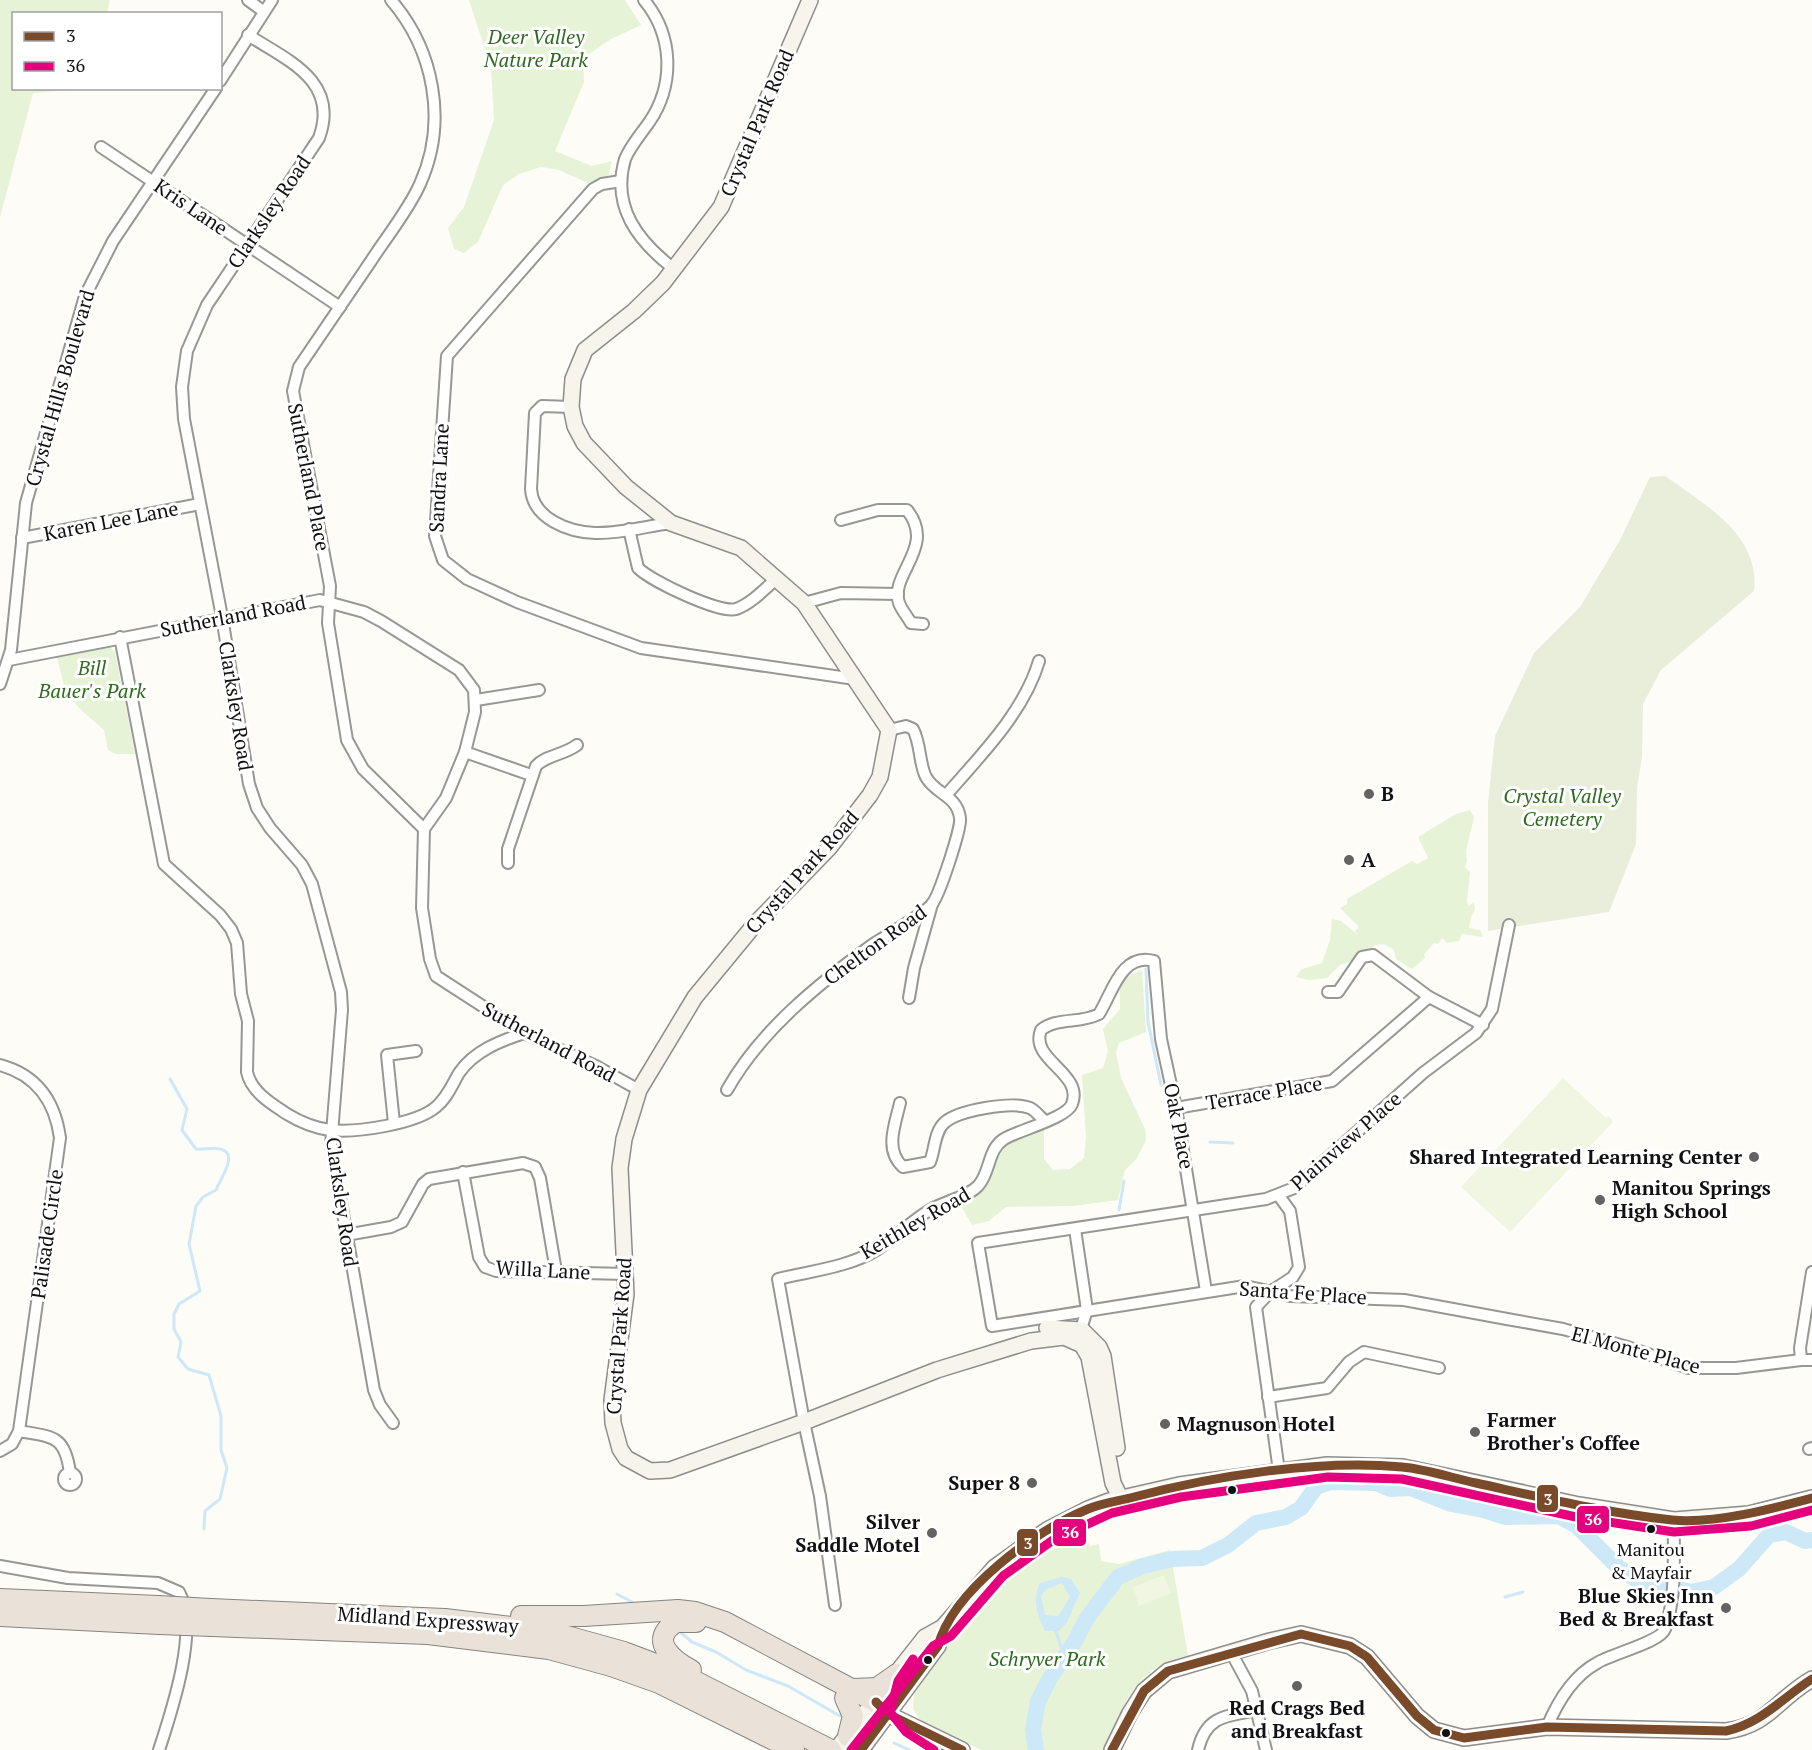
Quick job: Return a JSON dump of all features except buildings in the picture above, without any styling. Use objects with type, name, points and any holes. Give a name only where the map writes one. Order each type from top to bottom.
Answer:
[{"type":"highway","name":"Midland Expressway","points":[[0,1599],[159,1615],[428,1634],[549,1649],[590,1659],[659,1683],[802,1744],[831,1750]]},
{"type":"highway","points":[[361,1614],[560,1617],[678,1610],[695,1612],[724,1622],[843,1691],[874,1689],[903,1679]]},
{"type":"highway","name":"Midland Expressway","points":[[212,1618],[361,1614],[480,1621],[528,1627],[576,1637],[677,1672],[770,1719],[802,1744]]},
{"type":"highway","name":"Midland Expressway","points":[[0,1616],[159,1615]]},
{"type":"highway","points":[[770,1719],[724,1688],[681,1665],[665,1648],[663,1640],[666,1630],[682,1620],[706,1626],[878,1709]]},
{"type":"highway","points":[[843,1691],[853,1716],[853,1744]]},
{"type":"street","points":[[248,0],[263,11]]},
{"type":"street","points":[[222,78],[272,0]]},
{"type":"street","name":"Sutherland Place","points":[[391,0],[411,26],[425,59],[434,96],[434,134],[420,185],[299,367],[293,391],[330,586],[328,623],[350,748],[363,769],[424,829]]},
{"type":"street","points":[[644,0],[655,15],[664,37],[668,60],[666,84],[650,121],[630,148],[622,170],[622,201],[634,229],[648,248],[674,269]]},
{"type":"street","name":"Crystal Park Road","points":[[810,0],[727,195],[674,269],[634,311],[585,350],[573,379],[571,407],[580,436],[600,463],[671,523],[741,548],[777,578],[804,603],[889,730],[880,777],[870,795],[829,848],[756,923],[711,975],[639,1090],[620,1158],[627,1274],[612,1412],[616,1438],[626,1458],[650,1471],[670,1470],[804,1422],[937,1370],[1031,1341],[1056,1336],[1079,1336]]},
{"type":"street","name":"Clarksley Road","points":[[248,35],[311,78],[322,102],[323,120],[319,138],[207,305],[187,351],[182,387],[184,419],[222,617],[249,784],[257,808],[270,828],[302,866],[312,884],[341,992],[342,1010],[330,1130],[345,1235],[374,1390],[380,1405],[393,1423]]},
{"type":"street","name":"Crystal Hills Boulevard","points":[[0,684],[9,660],[26,503],[85,296],[113,241],[215,90]]},
{"type":"street","name":"Kris Lane","points":[[102,147],[340,307]]},
{"type":"street","name":"Sandra Lane","points":[[621,181],[602,184],[593,189],[447,356],[435,536],[438,550],[443,560],[454,571],[467,579],[517,602],[641,648],[855,679]]},
{"type":"street","points":[[571,407],[542,406],[535,413],[531,489],[535,507],[546,518],[586,531],[604,532],[671,523]]},
{"type":"street","name":"Karen Lee Lane","points":[[22,538],[200,504]]},
{"type":"street","points":[[841,520],[895,508],[907,510],[914,518],[916,545],[898,594],[899,603],[911,622],[923,624]]},
{"type":"street","points":[[629,529],[638,568],[642,572],[664,587],[725,609],[742,606],[777,578]]},
{"type":"street","points":[[804,603],[841,593],[898,594]]},
{"type":"street","name":"Sutherland Road","points":[[9,660],[308,601],[364,612],[381,621],[459,670],[470,683],[476,700]]},
{"type":"street","points":[[120,637],[164,864],[220,915],[231,929],[237,944],[241,994],[248,1021],[249,1080],[257,1091],[295,1119],[330,1130],[357,1129],[394,1123],[430,1112],[443,1101],[458,1075],[471,1060],[494,1043],[524,1033]]},
{"type":"street","points":[[947,794],[981,756],[1030,688],[1039,661]]},
{"type":"street","points":[[424,829],[446,798],[465,752],[476,700],[539,690]]},
{"type":"street","name":"Chelton Road","points":[[727,1090],[739,1069],[803,999],[847,963],[932,904],[961,822],[959,810],[947,794],[926,777],[921,749],[914,729],[906,726],[889,730]]},
{"type":"street","points":[[508,863],[508,849],[531,775],[539,763],[567,753],[577,745]]},
{"type":"street","points":[[465,752],[531,775]]},
{"type":"street","name":"Sutherland Road","points":[[424,829],[422,908],[433,969],[443,982],[524,1033],[596,1066],[639,1090]]},
{"type":"street","points":[[909,998],[914,968],[932,904]]},
{"type":"street","name":"Plainview Place","points":[[992,1326],[978,1243],[1279,1196],[1299,1183],[1423,1073],[1483,1025],[1494,1000],[1509,925]]},
{"type":"street","points":[[1329,992],[1338,992],[1362,957],[1373,955],[1429,997],[1483,1025]]},
{"type":"street","name":"Keithley Road","points":[[804,1422],[778,1279],[835,1266],[877,1250],[931,1210],[977,1187],[985,1175],[992,1151],[1002,1140],[1063,1115],[1069,1109],[1073,1098],[1072,1089],[1039,1044],[1041,1030],[1045,1026],[1080,1021],[1099,1014],[1118,975],[1134,963],[1142,960],[1154,961]]},
{"type":"street","name":"Oak Place","points":[[1154,961],[1161,1040],[1176,1108],[1206,1291]]},
{"type":"street","name":"Terrace Place","points":[[1176,1108],[1332,1081],[1429,997]]},
{"type":"street","points":[[394,1123],[387,1055],[416,1051]]},
{"type":"street","name":"Palisade Circle","points":[[0,1065],[21,1072],[41,1088],[53,1110],[60,1138],[19,1431]]},
{"type":"street","points":[[900,1103],[891,1147],[893,1158],[903,1167],[930,1162],[935,1151],[936,1136],[942,1124],[956,1114],[1015,1106],[1031,1108],[1045,1121]]},
{"type":"street","points":[[345,1235],[398,1225],[406,1217],[423,1184],[429,1179],[523,1163],[535,1167],[540,1178],[556,1271]]},
{"type":"street","name":"Willa Lane","points":[[463,1172],[479,1257],[485,1266],[496,1271],[627,1274]]},
{"type":"street","points":[[1279,1196],[1290,1211],[1300,1262],[1293,1277],[1270,1292],[1256,1307],[1279,1471]]},
{"type":"street","points":[[1075,1229],[1087,1310],[1079,1336],[1092,1365],[1113,1483],[1121,1499]]},
{"type":"street","name":"El Monte Place","points":[[1507,1319],[1604,1340],[1689,1368],[1736,1368],[1806,1360],[1800,1348],[1812,1272]]},
{"type":"street","name":"Santa Fe Place","points":[[992,1326],[1245,1286],[1290,1296],[1404,1300],[1507,1319]]},
{"type":"street","points":[[1268,1397],[1327,1388],[1349,1362],[1364,1352],[1439,1368]]},
{"type":"street","points":[[804,1422],[820,1496],[835,1605]]},
{"type":"street","points":[[0,1451],[12,1444],[19,1431],[52,1437],[60,1442],[67,1452],[70,1473]]},
{"type":"street","points":[[853,1744],[903,1679],[925,1637],[943,1627],[972,1591],[1015,1551],[1071,1517],[1121,1499],[1179,1485],[1347,1464],[1403,1467],[1579,1505],[1674,1520],[1714,1519],[1749,1514],[1812,1498]]},
{"type":"street","points":[[1547,1727],[1555,1707],[1574,1682],[1596,1663],[1657,1640],[1665,1631],[1673,1600],[1674,1520]]},
{"type":"street","points":[[0,1566],[68,1578],[158,1583],[179,1592],[185,1615],[183,1661],[178,1691],[159,1750]]},
{"type":"street","points":[[1112,1750],[1130,1713],[1144,1691],[1168,1671],[1301,1634],[1326,1638],[1350,1646],[1367,1657],[1404,1703],[1434,1730],[1464,1738],[1547,1727],[1726,1731],[1761,1721],[1799,1687],[1812,1679]]},
{"type":"street","points":[[1232,1654],[1252,1691],[1266,1750]]},
{"type":"street","points":[[903,1679],[902,1709],[908,1719],[923,1730]]},
{"type":"street","points":[[878,1709],[962,1750]]},
{"type":"street","points":[[1198,1750],[1202,1734],[1214,1720],[1258,1710]]},
{"type":"street","points":[[853,1744],[895,1727],[923,1730]]},
{"type":"green space","points":[[0,0],[110,0],[107,12],[12,12],[12,90],[69,90],[33,93],[0,217]]},
{"type":"green space","name":"Deer Valley Nature Park","points":[[469,0],[625,0],[641,25],[611,39],[583,58],[584,82],[555,151],[592,166],[612,161],[608,177],[588,183],[559,170],[541,167],[519,174],[503,185],[478,242],[464,253],[454,249],[448,228],[464,207],[494,120],[491,68]]},
{"type":"green space","name":"Crystal Valley Cemetery","points":[[1665,476],[1712,510],[1739,537],[1749,553],[1754,571],[1754,591],[1661,670],[1643,704],[1636,844],[1609,912],[1488,931],[1488,803],[1495,736],[1534,653],[1580,607],[1620,540],[1650,477]]},
{"type":"green space","name":"Bill Bauer's Park","points":[[110,647],[115,652],[135,754],[115,754],[108,750],[104,730],[80,709],[65,690],[57,657]]},
{"type":"green space","points":[[1470,810],[1474,817],[1466,851],[1465,867],[1470,872],[1467,902],[1469,906],[1474,902],[1475,910],[1469,928],[1480,930],[1483,937],[1462,934],[1459,941],[1447,943],[1442,938],[1438,944],[1434,943],[1424,954],[1425,958],[1412,969],[1396,959],[1394,950],[1384,944],[1375,945],[1355,960],[1340,965],[1327,978],[1309,980],[1296,977],[1302,969],[1322,963],[1330,940],[1332,919],[1341,921],[1357,934],[1355,931],[1359,927],[1340,908],[1347,904],[1347,899],[1412,861],[1417,864],[1428,858],[1418,837],[1456,814]]},
{"type":"green space","points":[[1142,970],[1146,1032],[1119,1043],[1116,1053],[1121,1078],[1145,1129],[1146,1140],[1137,1158],[1125,1170],[1118,1200],[1073,1206],[1006,1207],[989,1221],[972,1225],[959,1203],[975,1194],[998,1151],[1011,1140],[1044,1129],[1044,1159],[1053,1170],[1070,1169],[1084,1158],[1086,1137],[1082,1075],[1103,1068],[1108,1051],[1103,1029],[1120,1009],[1120,979]]},
{"type":"green space","points":[[1563,1078],[1606,1118],[1608,1116],[1612,1119],[1612,1123],[1510,1232],[1461,1187]]},
{"type":"green space","name":"Schryver Park","points":[[1081,1528],[1090,1546],[1099,1544],[1101,1561],[1119,1564],[1170,1550],[1188,1656],[1155,1668],[1143,1678],[1133,1690],[1117,1718],[1104,1750],[981,1750],[921,1721],[913,1709],[914,1694],[985,1598],[1027,1559],[1052,1542]]},
{"type":"green space","points":[[1164,1575],[1171,1593],[1139,1606],[1133,1587]]},
{"type":"water","points":[[1062,1577],[1071,1579],[1080,1593],[1067,1622],[1059,1631],[1045,1631],[1040,1619],[1036,1607],[1036,1595],[1040,1583]],"holes":[[[1062,1583],[1070,1597],[1058,1616],[1045,1615],[1041,1596],[1045,1590]]]},
{"type":"waterway","points":[[1146,969],[1148,1022],[1161,1085]]},
{"type":"waterway","points":[[170,1079],[187,1109],[182,1130],[196,1149],[214,1148],[226,1151],[229,1161],[216,1190],[203,1197],[196,1206],[189,1244],[200,1291],[179,1304],[174,1314],[174,1329],[181,1342],[178,1357],[188,1369],[209,1375],[221,1416],[221,1450],[227,1468],[220,1499],[205,1511],[204,1529]]},
{"type":"waterway","points":[[1210,1142],[1233,1143]]},
{"type":"waterway","points":[[1119,1210],[1124,1181]]},
{"type":"waterway","points":[[1036,1750],[1033,1730],[1038,1701],[1087,1618],[1118,1577],[1143,1566],[1172,1559],[1202,1558],[1228,1545],[1256,1523],[1286,1517],[1301,1508],[1316,1487],[1331,1482],[1376,1483],[1390,1489],[1411,1488],[1451,1504],[1505,1517],[1559,1516],[1577,1526],[1618,1567],[1635,1579],[1692,1592],[1714,1587],[1739,1569],[1769,1535],[1786,1532],[1805,1541],[1812,1540]]},
{"type":"waterway","points":[[1505,1597],[1523,1592]]},
{"type":"waterway","points":[[617,1594],[634,1603]]},
{"type":"waterway","points":[[679,1631],[692,1642],[716,1652],[746,1670],[788,1686],[840,1716]]},
{"type":"waterway","points":[[1056,1631],[1064,1657]]},
{"type":"waterway","points":[[894,1743],[910,1750]]},
{"type":"transit line","name":"3","points":[[861,1750],[938,1646],[960,1604],[978,1584],[999,1564],[1045,1531],[1088,1509],[1105,1504],[1232,1476],[1337,1465],[1411,1468],[1573,1504],[1672,1520],[1724,1518],[1812,1498]]},
{"type":"transit line","name":"36","points":[[851,1750],[933,1646],[951,1636],[1003,1576],[1053,1540],[1112,1513],[1181,1497],[1328,1477],[1402,1479],[1576,1517],[1674,1532],[1751,1526],[1812,1510]]},
{"type":"transit line","name":"3","points":[[1112,1750],[1144,1691],[1168,1671],[1301,1634],[1350,1646],[1367,1657],[1417,1716],[1434,1730],[1464,1738],[1547,1727],[1726,1731],[1761,1716],[1812,1679]]},
{"type":"transit line","name":"36","points":[[913,1659],[898,1681],[890,1712],[906,1732],[934,1750]]},
{"type":"transit line","name":"3","points":[[876,1702],[888,1714],[962,1750]]},
{"type":"place","name":"B","points":[[1369,794]]},
{"type":"place","name":"A","points":[[1349,860]]},
{"type":"place","name":"Shared Integrated Learning Center","points":[[1754,1157]]},
{"type":"place","name":"Manitou Springs High School","points":[[1600,1200]]},
{"type":"place","name":"Magnuson Hotel","points":[[1165,1424]]},
{"type":"place","name":"Farmer Brother's Coffee","points":[[1475,1432]]},
{"type":"place","name":"Super 8","points":[[1032,1483]]},
{"type":"place","name":"Manitou & Mayfair","points":[[1651,1529]]},
{"type":"place","name":"Silver Saddle Motel","points":[[932,1533]]},
{"type":"place","name":"Blue Skies Inn Bed & Breakfast","points":[[1726,1608]]},
{"type":"place","name":"Red Crags Bed and Breakfast","points":[[1297,1686]]}]
